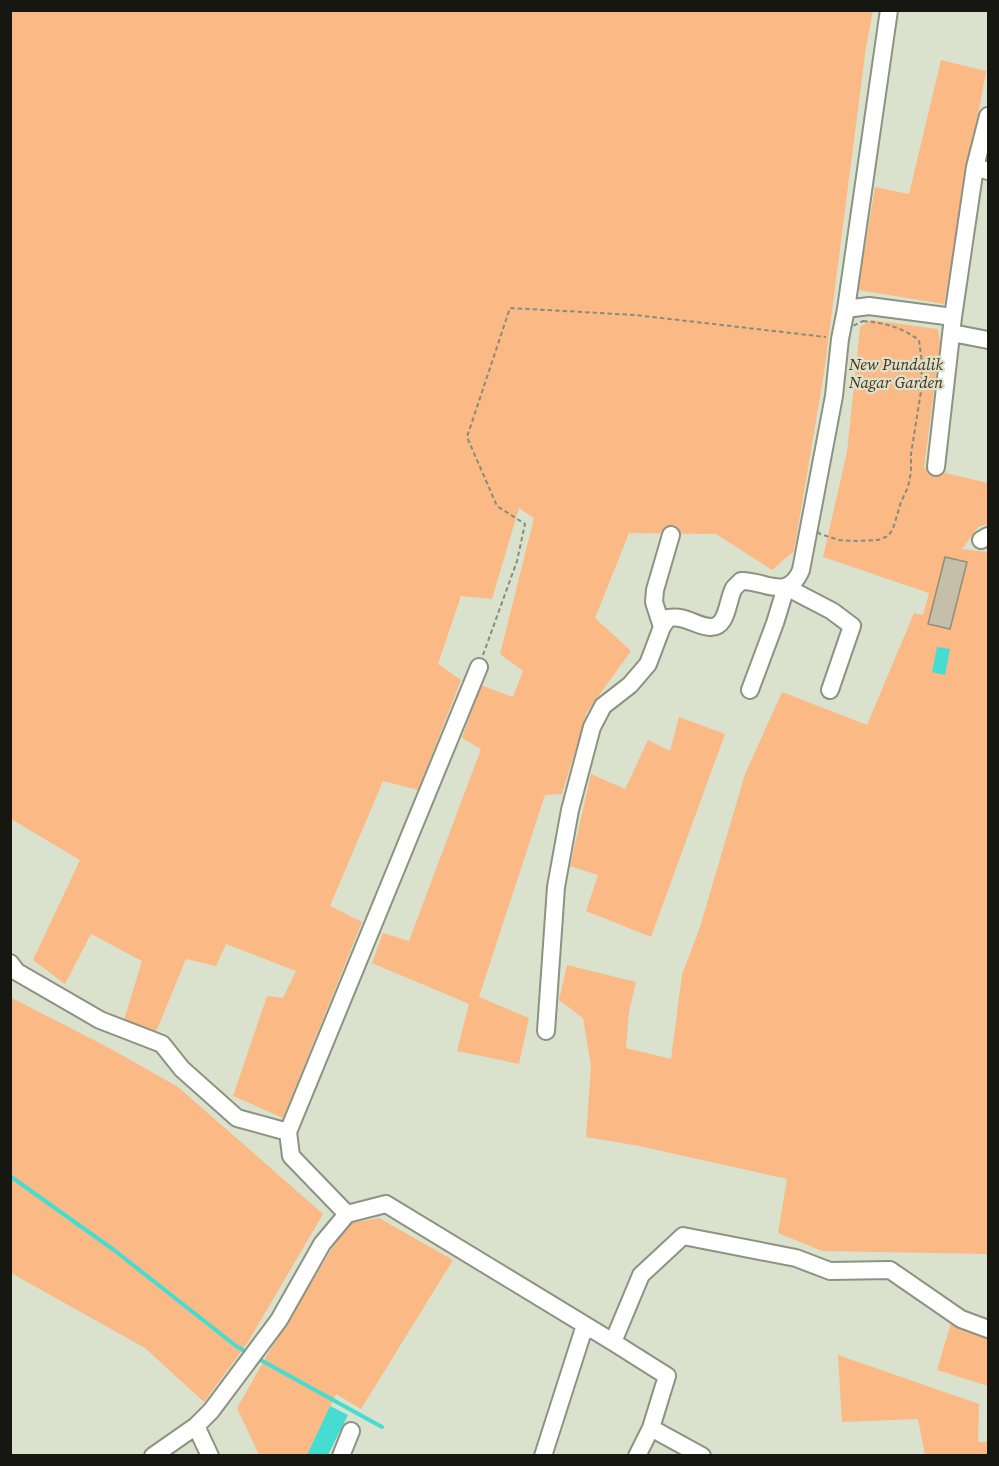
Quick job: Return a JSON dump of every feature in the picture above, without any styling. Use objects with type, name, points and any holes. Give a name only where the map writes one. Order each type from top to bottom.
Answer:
[{"type":"street","points":[[546,1031],[556,887],[570,810],[592,727],[603,706],[630,685],[648,664],[662,627],[668,618],[679,616],[708,627],[716,627],[722,623],[734,588],[741,581],[751,581],[772,588],[786,587],[797,581],[801,570],[834,396],[840,339],[888,10]]},
{"type":"street","points":[[936,467],[952,325],[982,169],[988,116]]},
{"type":"street","points":[[846,309],[869,306],[952,325],[988,340]]},
{"type":"street","points":[[662,627],[654,602],[655,590],[671,535]]},
{"type":"street","points":[[786,587],[832,611],[852,626],[830,690]]},
{"type":"street","points":[[750,690],[786,587]]},
{"type":"street","points":[[347,1214],[291,1156],[288,1132],[479,667]]},
{"type":"street","points":[[10,963],[17,972],[100,1020],[162,1044],[182,1069],[237,1118],[288,1132]]},
{"type":"street","points":[[153,1455],[196,1426],[211,1411],[279,1320],[322,1244],[347,1214],[386,1203],[614,1342],[667,1377],[651,1428],[638,1455]]},
{"type":"street","points":[[614,1342],[641,1275],[683,1236],[796,1258],[830,1271],[890,1270],[961,1319],[988,1329]]},
{"type":"street","points":[[543,1455],[585,1325]]},
{"type":"street","points":[[196,1426],[210,1455]]},
{"type":"street","points":[[651,1428],[702,1455]]},
{"type":"street","points":[[341,1455],[351,1431]]},
{"type":"path","points":[[479,667],[517,561],[525,524],[497,506],[467,437],[510,308],[635,315],[840,339]]},
{"type":"path","points":[[863,321],[884,322],[905,330],[919,340],[922,363],[921,391],[908,487],[893,529],[888,536],[878,540],[857,541],[839,540],[819,534],[815,530],[824,462],[835,417],[849,328],[863,321]]},
{"type":"green space","points":[[11,11],[873,11],[866,47],[824,373],[794,551],[772,570],[716,534],[629,533],[595,618],[631,651],[587,712],[562,794],[545,795],[479,997],[529,1018],[519,1064],[457,1051],[469,1004],[372,963],[383,933],[409,941],[481,749],[462,738],[480,685],[513,697],[523,671],[500,654],[534,518],[519,508],[492,599],[461,596],[438,664],[461,680],[418,790],[383,781],[330,906],[362,922],[283,1118],[233,1096],[267,996],[283,998],[296,971],[226,944],[216,966],[186,959],[156,1032],[124,1020],[142,961],[91,934],[65,984],[33,960],[80,860],[11,819]]},
{"type":"green space","points":[[941,60],[986,71],[944,304],[858,290],[875,187],[909,194]]},
{"type":"green space","name":"New Pundalik Nagar Garden","points":[[871,320],[938,329],[940,343],[924,468],[988,483],[988,524],[978,527],[962,549],[988,552],[988,1254],[822,1251],[778,1233],[787,1179],[639,1146],[586,1137],[591,1066],[583,1018],[559,1000],[567,965],[636,982],[629,1012],[626,1048],[671,1059],[682,975],[700,927],[745,774],[782,692],[867,725],[914,613],[923,615],[929,593],[823,557],[847,452],[860,327]]},
{"type":"green space","points":[[679,717],[725,734],[651,937],[586,911],[598,875],[570,866],[591,774],[625,789],[648,740],[670,751]]},
{"type":"green space","points":[[10,997],[113,1050],[178,1087],[323,1214],[248,1342],[204,1402],[145,1348],[11,1273]]},
{"type":"green space","points":[[379,1218],[453,1260],[361,1409],[336,1394],[307,1455],[259,1455],[237,1408],[347,1224]]},
{"type":"green space","points":[[951,1323],[988,1338],[988,1386],[937,1370]]},
{"type":"green space","points":[[838,1355],[979,1404],[978,1442],[988,1442],[988,1455],[925,1455],[918,1419],[842,1422]]},
{"type":"water","points":[[937,647],[950,649],[945,675],[932,672]]},
{"type":"water","points":[[330,1406],[348,1415],[328,1455],[307,1455]]},
{"type":"building","points":[[945,557],[967,562],[950,629],[928,624]]},
{"type":"waterway","points":[[10,1176],[114,1250],[248,1353]]},
{"type":"waterway","points":[[257,1358],[382,1427]]}]
